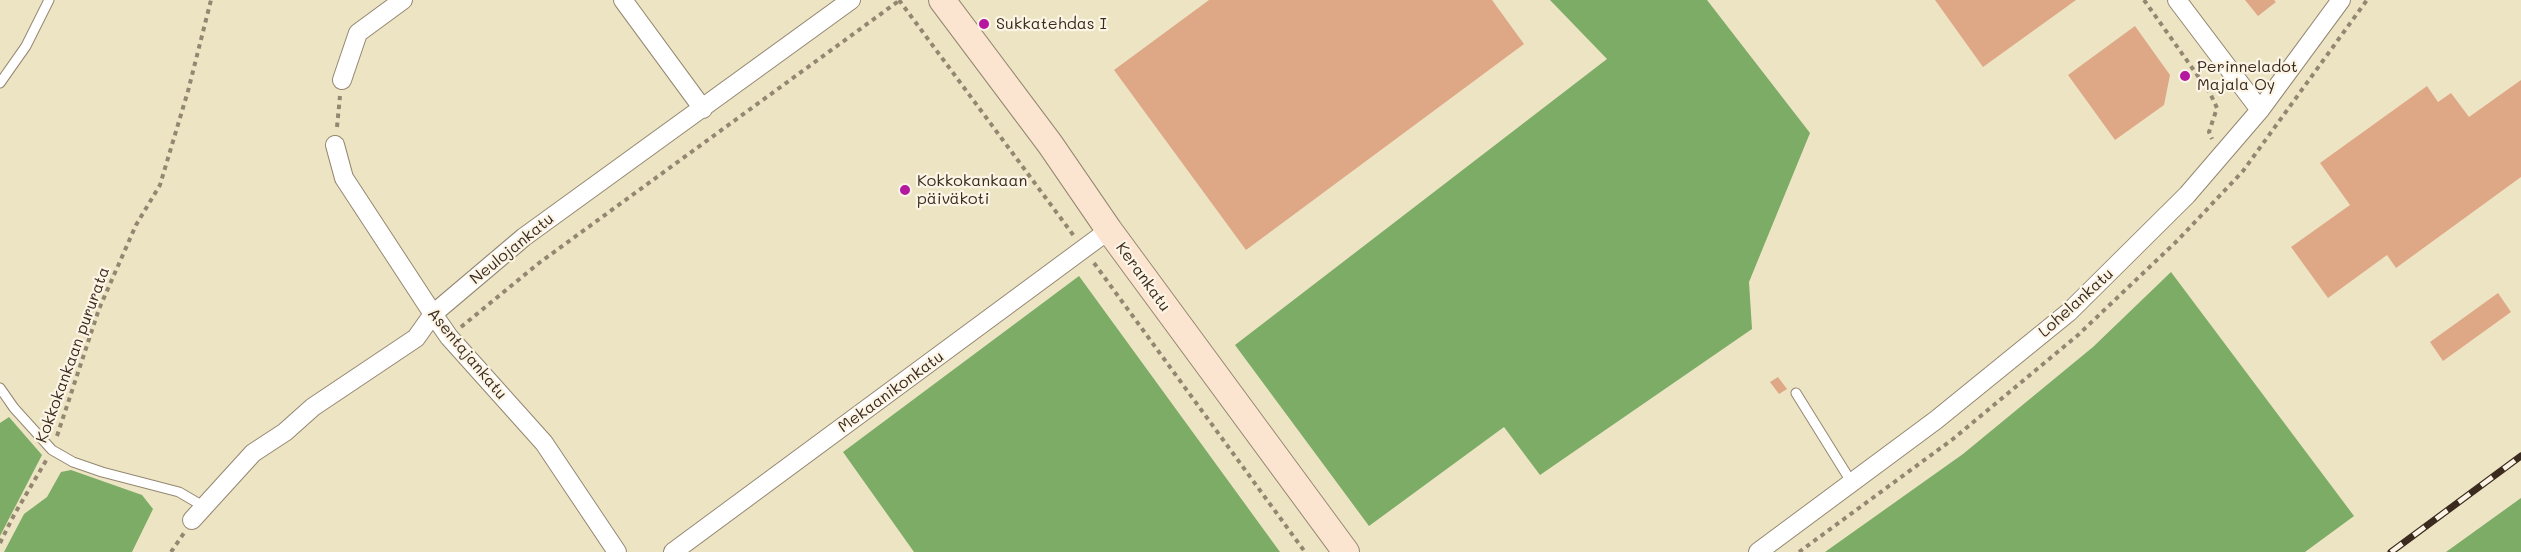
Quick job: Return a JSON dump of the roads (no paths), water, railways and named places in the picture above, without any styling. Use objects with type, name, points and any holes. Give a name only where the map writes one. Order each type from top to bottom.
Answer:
[{"type":"street","points":[[342,80],[358,33],[403,0]]},
{"type":"street","points":[[623,0],[703,109]]},
{"type":"street","name":"Neulojankatu","points":[[197,513],[253,453],[285,432],[313,408],[416,338],[433,314],[524,237],[851,0]]},
{"type":"street","name":"Kerankatu","points":[[942,0],[1050,144],[1109,230],[1346,552]]},
{"type":"street","points":[[2177,0],[2260,110]]},
{"type":"street","name":"Lohelankatu","points":[[1758,552],[1936,420],[2069,312],[2187,195],[2260,110],[2341,0]]},
{"type":"street","name":"Asentajankatu","points":[[335,146],[344,178],[433,314],[449,337],[544,443],[617,552]]},
{"type":"street","name":"Mekaanikonkatu","points":[[673,552],[1109,230]]},
{"type":"lane","points":[[0,83],[26,46],[49,0]]},
{"type":"lane","points":[[0,388],[14,408],[52,450],[73,462],[102,472],[178,492],[197,513]]},
{"type":"lane","points":[[1796,393],[1852,483]]},
{"type":"railway","points":[[2391,552],[2521,456]]},
{"type":"place","name":"Sukkatehdas I","points":[[984,24]]},
{"type":"place","name":"Perinneladot Majala Oy","points":[[2185,76]]},
{"type":"place","name":"Kokkokankaan päiväkoti","points":[[905,190]]}]
